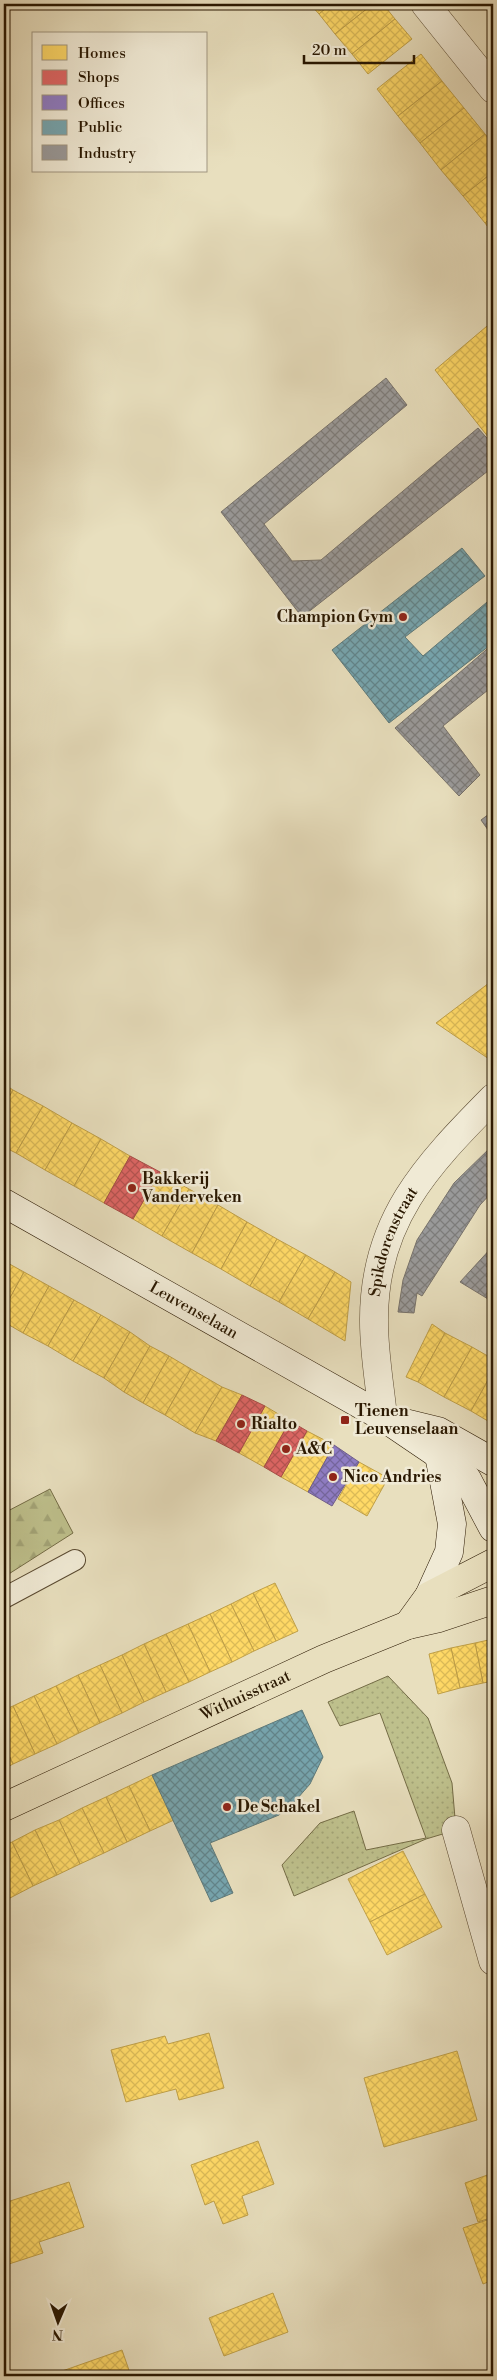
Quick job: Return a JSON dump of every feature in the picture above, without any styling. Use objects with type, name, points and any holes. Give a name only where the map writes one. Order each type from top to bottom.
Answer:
[{"type":"main road","points":[[408,1625],[429,1596],[493,1563]]},
{"type":"main road","name":"Withuisstraat","points":[[4,1807],[324,1659],[408,1625],[439,1618],[493,1600]]},
{"type":"street","points":[[425,4],[493,89]]},
{"type":"street","name":"Spikdorenstraat","points":[[382,1417],[374,1322],[377,1276],[383,1247],[399,1212],[419,1180],[448,1143],[493,1098]]},
{"type":"street","name":"Leuvenselaan","points":[[4,1203],[382,1417],[439,1455],[467,1479],[493,1528]]},
{"type":"street","name":"Leuvenselaan","points":[[382,1417],[438,1431],[493,1462]]},
{"type":"street","points":[[429,1596],[449,1552],[452,1524],[439,1455]]},
{"type":"street","points":[[456,1830],[493,1961]]},
{"type":"lane","points":[[4,1598],[75,1560]]},
{"type":"green space","points":[[50,1489],[73,1533],[4,1577],[4,1513]]},
{"type":"green space","points":[[388,1676],[428,1718],[452,1783],[456,1830],[426,1839],[294,1896],[282,1865],[320,1823],[354,1811],[366,1850],[426,1838],[380,1713],[340,1726],[328,1702]]},
{"type":"building: Homes","points":[[310,4],[331,4],[319,14]]},
{"type":"building: Homes","points":[[331,4],[373,4],[335,34],[319,14]]},
{"type":"building: Homes","points":[[373,4],[383,4],[395,19],[352,54],[335,34]]},
{"type":"building: Homes","points":[[395,19],[412,39],[368,74],[352,54]]},
{"type":"building: Homes","points":[[421,54],[442,81],[398,116],[377,89]]},
{"type":"building: Homes","points":[[442,81],[464,108],[420,143],[398,116]]},
{"type":"building: Homes","points":[[464,108],[485,134],[441,170],[420,143]]},
{"type":"building: Homes","points":[[485,134],[493,144],[493,172],[463,196],[441,170]]},
{"type":"building: Homes","points":[[493,172],[493,216],[485,223],[463,196]]},
{"type":"building: Homes","points":[[493,216],[493,234],[485,223]]},
{"type":"building: Homes","points":[[493,321],[493,443],[435,370]]},
{"type":"building: Homes","points":[[493,980],[493,1055],[489,1059],[436,1023]]},
{"type":"building: Homes","points":[[4,1084],[13,1090],[4,1106]]},
{"type":"building: Homes","points":[[13,1090],[43,1106],[16,1153],[4,1147],[4,1106]]},
{"type":"building: Homes","points":[[43,1106],[72,1123],[45,1170],[16,1153]]},
{"type":"building: Homes","points":[[72,1123],[101,1139],[74,1186],[45,1170]]},
{"type":"building: Homes","points":[[101,1139],[130,1156],[104,1203],[74,1186]]},
{"type":"building: Homes","points":[[160,1172],[189,1189],[162,1236],[133,1219]]},
{"type":"building: Homes","points":[[189,1189],[218,1205],[192,1253],[162,1236]]},
{"type":"building: Homes","points":[[218,1205],[247,1222],[221,1269],[192,1253]]},
{"type":"building: Homes","points":[[247,1222],[277,1239],[250,1286],[221,1269]]},
{"type":"building: Homes","points":[[277,1239],[306,1255],[279,1302],[250,1286]]},
{"type":"building: Homes","points":[[306,1255],[335,1272],[308,1319],[279,1302]]},
{"type":"building: Homes","points":[[4,1261],[24,1272],[4,1309]]},
{"type":"building: Homes","points":[[24,1272],[49,1286],[23,1333],[4,1322],[4,1309]]},
{"type":"building: Homes","points":[[335,1272],[351,1282],[345,1341],[308,1319]]},
{"type":"building: Homes","points":[[49,1286],[74,1300],[48,1346],[23,1333]]},
{"type":"building: Homes","points":[[74,1300],[101,1315],[73,1361],[48,1346]]},
{"type":"building: Homes","points":[[101,1315],[130,1332],[104,1378],[73,1361]]},
{"type":"building: Homes","points":[[432,1324],[445,1333],[418,1382],[406,1377]]},
{"type":"building: Homes","points":[[130,1332],[150,1346],[124,1392],[104,1378]]},
{"type":"building: Homes","points":[[445,1333],[472,1347],[444,1397],[418,1382]]},
{"type":"building: Homes","points":[[150,1346],[169,1356],[143,1403],[124,1392]]},
{"type":"building: Homes","points":[[472,1347],[493,1359],[493,1371],[471,1411],[444,1397]]},
{"type":"building: Homes","points":[[169,1356],[191,1369],[165,1415],[143,1403]]},
{"type":"building: Homes","points":[[191,1369],[222,1387],[195,1433],[165,1415]]},
{"type":"building: Homes","points":[[493,1371],[493,1424],[471,1411]]},
{"type":"building: Homes","points":[[222,1387],[242,1395],[216,1441],[195,1433]]},
{"type":"building: Homes","points":[[265,1406],[290,1421],[264,1467],[239,1453]]},
{"type":"building: Homes","points":[[307,1431],[334,1445],[308,1492],[281,1477]]},
{"type":"building: Homes","points":[[359,1462],[388,1478],[367,1516],[338,1499]]},
{"type":"building: Homes","points":[[275,1583],[298,1631],[276,1641],[253,1593]]},
{"type":"building: Homes","points":[[253,1593],[276,1641],[254,1651],[231,1604]]},
{"type":"building: Homes","points":[[231,1604],[254,1651],[232,1662],[210,1614]]},
{"type":"building: Homes","points":[[210,1614],[232,1662],[210,1672],[188,1624]]},
{"type":"building: Homes","points":[[188,1624],[210,1672],[189,1682],[166,1634]]},
{"type":"building: Homes","points":[[166,1634],[189,1682],[166,1692],[144,1644]]},
{"type":"building: Homes","points":[[493,1639],[493,1681],[483,1683],[475,1643]]},
{"type":"building: Homes","points":[[475,1643],[483,1683],[460,1688],[451,1648]]},
{"type":"building: Homes","points":[[144,1644],[166,1692],[144,1702],[122,1655]]},
{"type":"building: Homes","points":[[451,1648],[460,1688],[438,1694],[429,1654]]},
{"type":"building: Homes","points":[[122,1655],[144,1702],[122,1713],[100,1665]]},
{"type":"building: Homes","points":[[100,1665],[122,1713],[100,1723],[78,1675]]},
{"type":"building: Homes","points":[[78,1675],[100,1723],[79,1733],[56,1686]]},
{"type":"building: Homes","points":[[56,1686],[79,1733],[57,1744],[34,1696]]},
{"type":"building: Homes","points":[[34,1696],[57,1744],[35,1754],[13,1706]]},
{"type":"building: Homes","points":[[13,1706],[35,1754],[13,1764],[4,1745],[4,1710]]},
{"type":"building: Homes","points":[[4,1745],[13,1764],[4,1769]]},
{"type":"building: Homes","points":[[152,1775],[174,1820],[150,1831],[129,1786]]},
{"type":"building: Homes","points":[[129,1786],[150,1831],[127,1842],[106,1797]]},
{"type":"building: Homes","points":[[106,1797],[127,1842],[104,1853],[82,1808]]},
{"type":"building: Homes","points":[[82,1808],[104,1853],[80,1864],[59,1820]]},
{"type":"building: Homes","points":[[59,1820],[80,1864],[57,1875],[35,1830]]},
{"type":"building: Homes","points":[[35,1830],[57,1875],[33,1886],[12,1842]]},
{"type":"building: Homes","points":[[12,1842],[33,1886],[10,1898],[4,1885],[4,1846]]},
{"type":"building: Homes","points":[[403,1851],[425,1894],[370,1922],[348,1879]]},
{"type":"building: Homes","points":[[4,1885],[10,1898],[4,1901]]},
{"type":"building: Homes","points":[[425,1894],[442,1927],[387,1955],[370,1922]]},
{"type":"building: Homes","points":[[209,2033],[224,2088],[179,2100],[176,2089],[126,2102],[111,2050],[165,2036],[168,2044]]},
{"type":"building: Homes","points":[[457,2051],[477,2120],[384,2147],[364,2078]]},
{"type":"building: Homes","points":[[258,2141],[274,2184],[242,2196],[248,2215],[223,2224],[214,2201],[205,2205],[191,2165]]},
{"type":"building: Homes","points":[[493,2173],[493,2217],[478,2222],[465,2183]]},
{"type":"building: Homes","points":[[69,2182],[84,2227],[39,2242],[43,2253],[9,2264],[4,2250],[4,2203]]},
{"type":"building: Homes","points":[[493,2218],[493,2280],[483,2284],[463,2228]]},
{"type":"building: Homes","points":[[273,2293],[288,2332],[224,2356],[209,2318]]},
{"type":"building: Homes","points":[[122,2350],[131,2376],[48,2376]]},
{"type":"building: Shops","name":"Bakkerij Vanderveken","points":[[130,1156],[160,1172],[133,1219],[104,1203]]},
{"type":"building: Shops","name":"Rialto","points":[[242,1395],[265,1406],[239,1453],[216,1441]]},
{"type":"building: Shops","name":"A&C","points":[[290,1421],[307,1431],[281,1477],[264,1467]]},
{"type":"building: Offices","name":"Nico Andries","points":[[334,1445],[359,1462],[332,1506],[308,1492]]},
{"type":"building: Public","name":"Champion Gym","points":[[462,548],[485,576],[405,637],[423,656],[493,597],[493,643],[389,723],[332,650]]},
{"type":"building: Public","name":"De Schakel","points":[[302,1710],[323,1757],[310,1784],[279,1815],[210,1843],[233,1893],[211,1902],[152,1775]]},
{"type":"building: Industry","points":[[386,378],[407,405],[264,524],[292,561],[321,560],[478,428],[493,445],[493,467],[302,617],[221,512]]},
{"type":"building: Industry","points":[[493,644],[493,686],[443,726],[480,775],[459,796],[395,728]]},
{"type":"building: Industry","points":[[493,811],[493,837],[481,820]]},
{"type":"building: Industry","points":[[493,1145],[493,1191],[480,1205],[422,1296],[417,1293],[414,1313],[398,1312],[403,1280],[417,1240],[454,1183]]},
{"type":"building: Industry","points":[[493,1246],[493,1302],[460,1282]]},
{"type":"place","name":"Champion Gym","points":[[403,617]]},
{"type":"place","name":"Bakkerij Vanderveken","points":[[132,1188]]},
{"type":"place","name":"Tienen Leuvenselaan","points":[[345,1420]]},
{"type":"place","name":"Rialto","points":[[241,1424]]},
{"type":"place","name":"A&C","points":[[286,1449]]},
{"type":"place","name":"Nico Andries","points":[[333,1477]]},
{"type":"place","name":"De Schakel","points":[[227,1807]]}]
